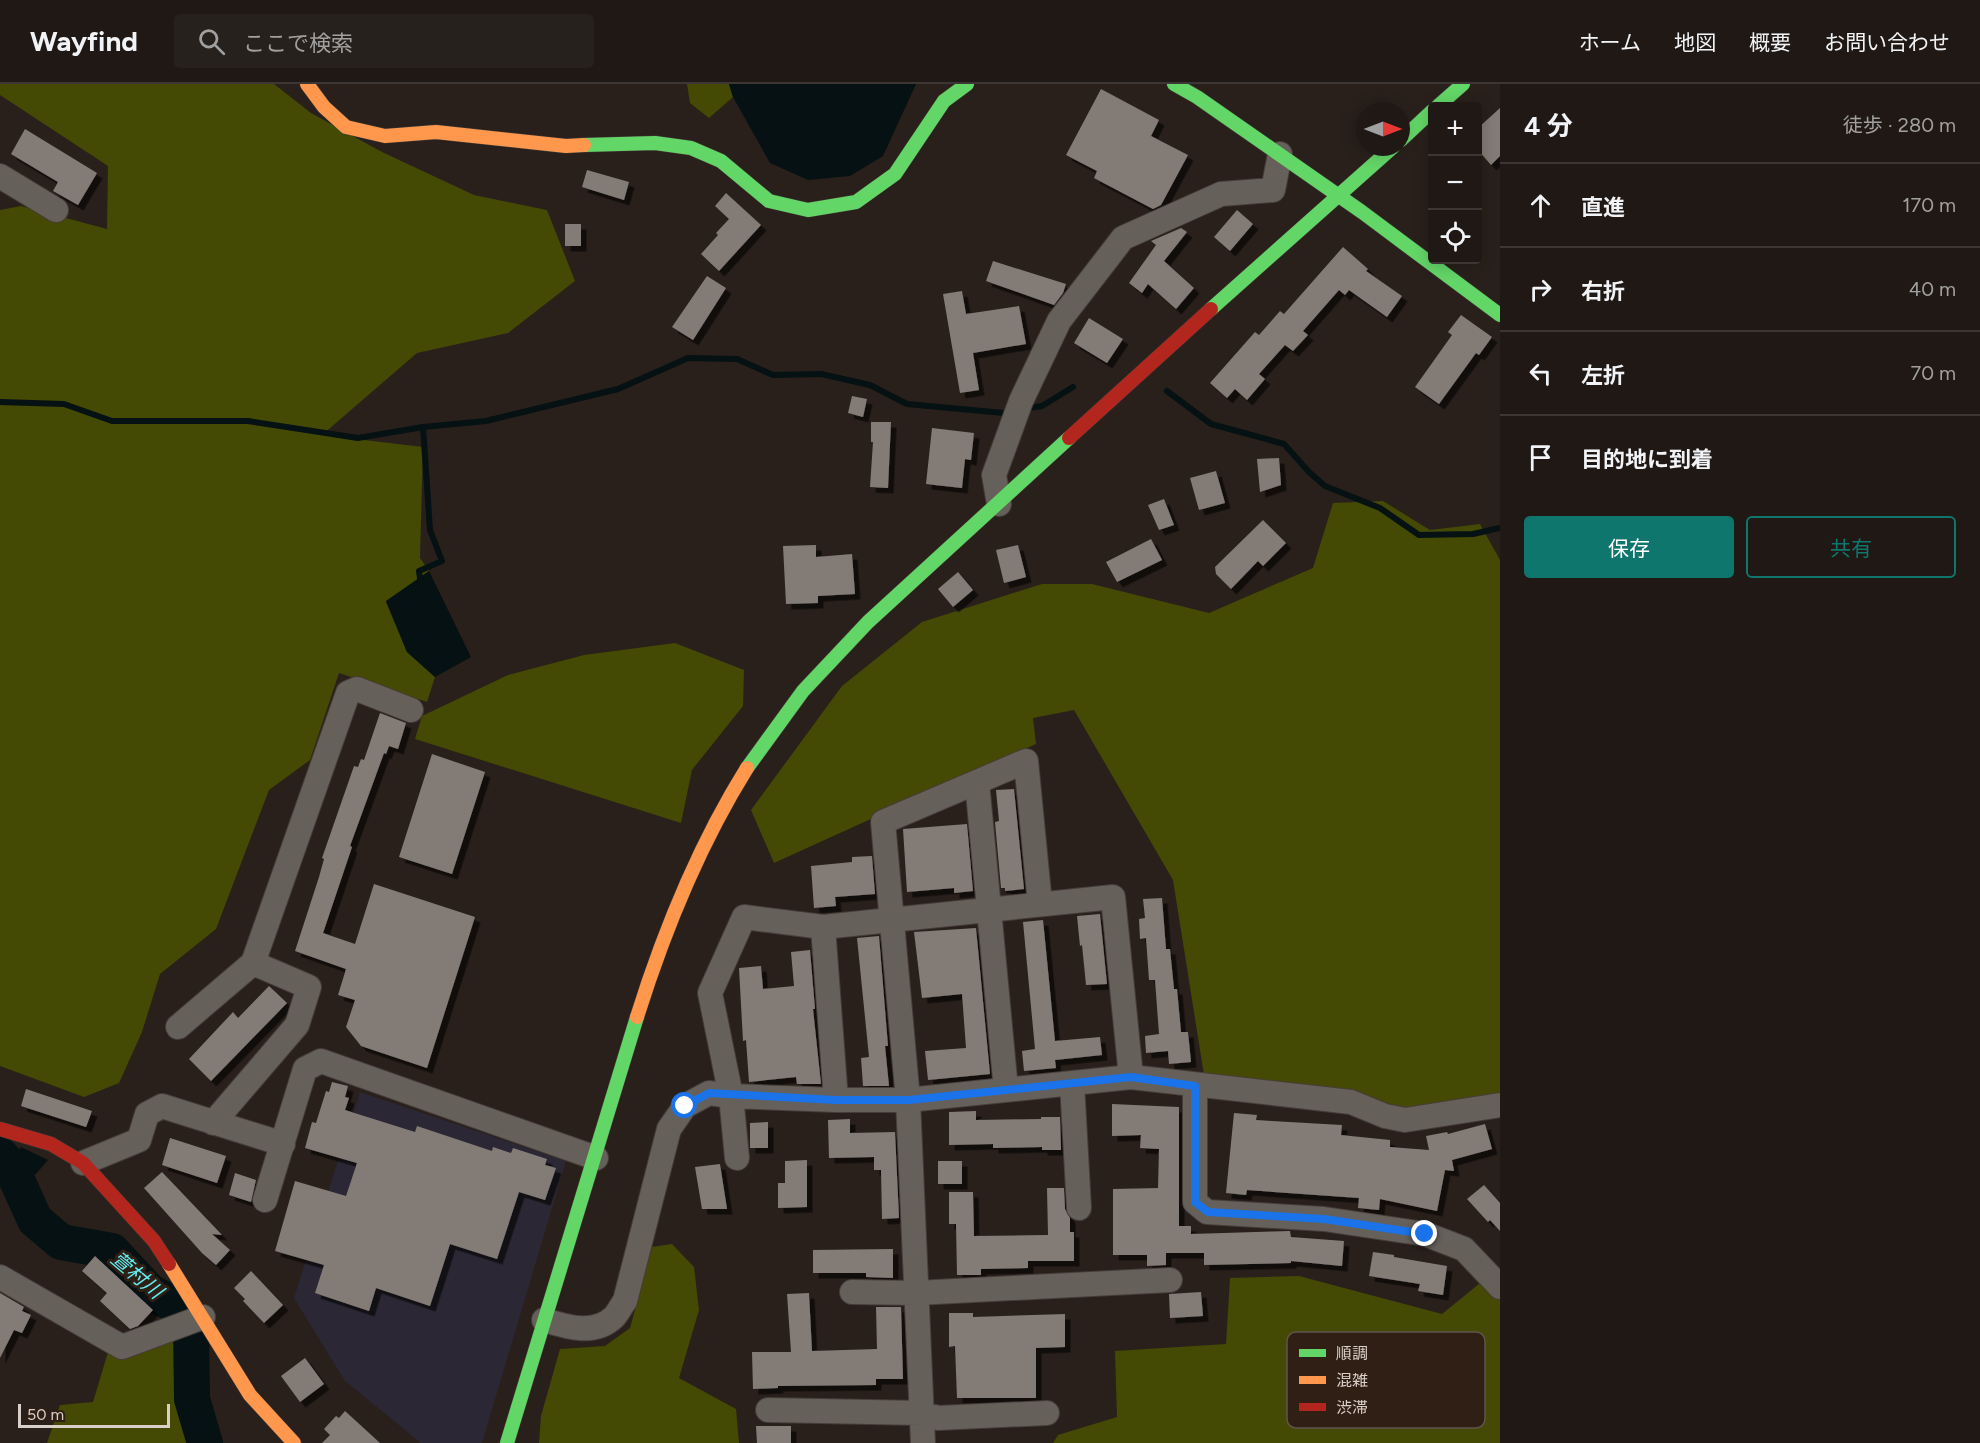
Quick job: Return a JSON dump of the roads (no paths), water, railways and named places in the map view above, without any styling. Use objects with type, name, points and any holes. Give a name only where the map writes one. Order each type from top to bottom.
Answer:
[{"type":"street","points":[[307,84],[324,107],[346,127],[385,136],[436,132],[566,146],[655,143],[691,148],[721,161],[769,201],[808,210],[856,202],[895,174],[944,101],[968,84]]},
{"type":"street","points":[[1174,84],[1197,97],[1280,154],[1500,315]]},
{"type":"street","points":[[1443,102],[1463,84]]},
{"type":"street","points":[[1410,132],[1428,115]]},
{"type":"street","points":[[999,504],[994,476],[1017,412],[1059,321],[1123,238],[1221,194],[1273,190],[1280,154]]},
{"type":"street","points":[[507,1443],[654,963],[694,865],[746,770],[803,691],[868,622],[1127,384],[1383,156]]},
{"type":"street","points":[[0,176],[56,210]]},
{"type":"street","points":[[178,1026],[253,963],[348,693],[357,689],[411,710]]},
{"type":"street","points":[[923,1443],[909,1100],[890,920],[883,822],[1026,761],[1040,904]]},
{"type":"street","points":[[977,782],[1006,1090]]},
{"type":"street","points":[[737,1158],[730,1096],[710,993],[744,917],[823,927],[1113,897],[1131,1077]]},
{"type":"street","points":[[823,927],[836,1100]]},
{"type":"street","points":[[213,1122],[297,1025],[309,987],[253,963]]},
{"type":"street","points":[[265,1200],[305,1069],[321,1061],[596,1158]]},
{"type":"street","points":[[544,1320],[573,1328],[591,1329],[613,1318],[625,1301],[669,1129],[685,1106],[709,1093],[730,1096],[836,1100],[909,1100],[1131,1077],[1351,1102],[1385,1116],[1405,1120],[1500,1105]]},
{"type":"street","points":[[1072,1083],[1079,1208]]},
{"type":"street","points":[[1195,1086],[1195,1202],[1208,1212],[1324,1219],[1425,1234],[1464,1249],[1500,1287]]},
{"type":"street","points":[[83,1163],[139,1140],[147,1114],[162,1106],[283,1144]]},
{"type":"street","points":[[0,1129],[51,1144],[83,1163],[154,1241],[193,1321],[250,1395],[294,1443]]},
{"type":"street","points":[[0,1277],[122,1347],[193,1321]]},
{"type":"street","points":[[852,1292],[916,1293],[1170,1280]]},
{"type":"street","points":[[768,1410],[921,1413],[938,1418],[1047,1413]]},
{"type":"waterway","points":[[0,402],[64,404],[112,421],[248,421],[358,438],[423,427],[486,421],[618,389],[688,358],[737,359],[773,375],[821,374],[870,385],[907,404],[1011,412]]},
{"type":"waterway","points":[[1024,409],[1042,406],[1073,387]]},
{"type":"waterway","points":[[1167,391],[1211,424],[1284,444],[1325,486],[1380,508],[1419,535],[1473,534],[1500,528]]},
{"type":"waterway","points":[[421,585],[419,571],[442,561],[430,530],[423,427]]},
{"type":"waterway","name":"萱村川","points":[[0,1155],[11,1167],[35,1220],[61,1242],[112,1251],[150,1292],[179,1307],[191,1325],[192,1399],[205,1443]]}]
